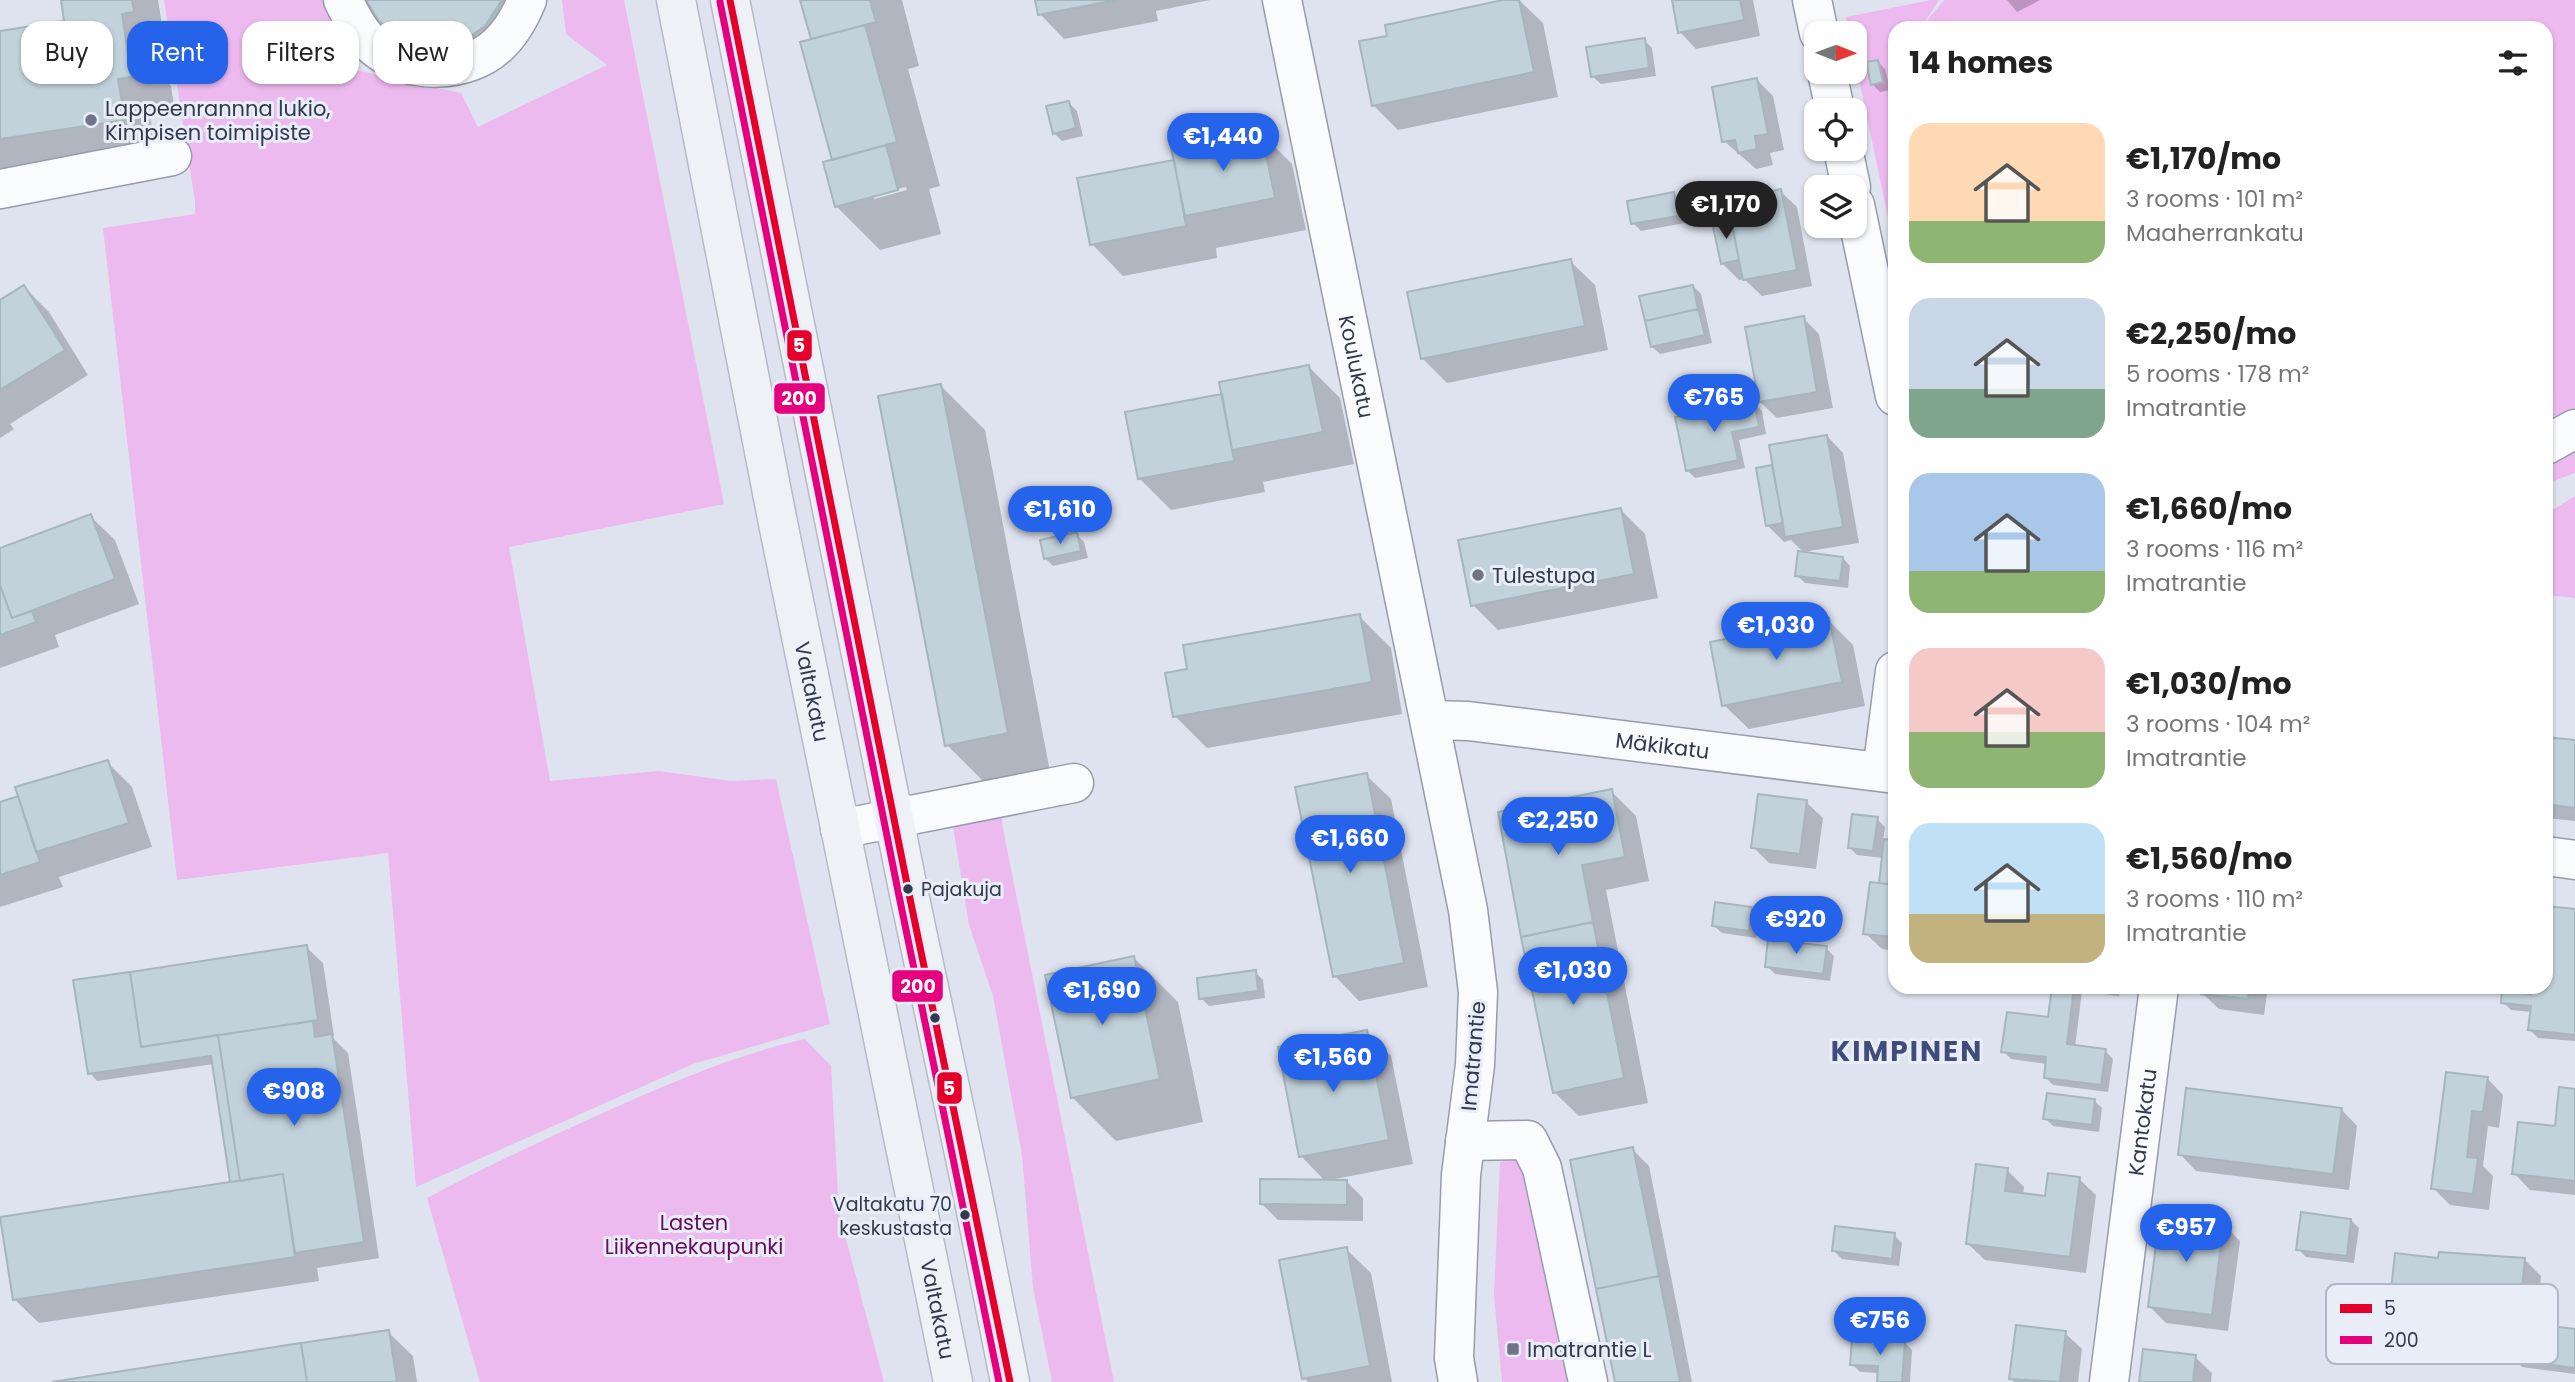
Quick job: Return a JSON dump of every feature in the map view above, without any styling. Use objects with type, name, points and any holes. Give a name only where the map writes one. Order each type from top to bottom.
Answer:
[{"type":"main road","name":"Valtakatu","points":[[676,0],[840,829],[953,1382]]},
{"type":"main road","points":[[730,0],[893,819],[1010,1382]]},
{"type":"street","points":[[343,0],[356,26],[378,49],[407,64],[438,68],[470,62],[497,46],[518,22],[527,0]]},
{"type":"street","name":"Koulukatu","points":[[1282,0],[1431,727]]},
{"type":"street","points":[[1812,0],[1816,21]]},
{"type":"street","points":[[0,189],[172,156]]},
{"type":"street","points":[[1862,238],[1888,363]]},
{"type":"street","points":[[2553,441],[2575,429]]},
{"type":"street","name":"Mäkikatu","points":[[1431,727],[1468,721],[1888,773]]},
{"type":"street","name":"Imatrantie","points":[[1431,727],[1468,909],[1478,992],[1475,1065],[1461,1175],[1454,1357],[1458,1382]]},
{"type":"street","points":[[840,829],[1074,783]]},
{"type":"street","points":[[2553,857],[2575,860]]},
{"type":"street","name":"Kantokatu","points":[[2109,1382],[2158,994]]},
{"type":"street","points":[[1465,1141],[1528,1140],[1542,1168],[1588,1382]]},
{"type":"green space","points":[[164,0],[328,0],[336,21],[242,21],[242,84],[359,84],[359,71],[373,74],[373,84],[420,84],[461,93],[478,127],[607,65],[566,34],[562,0],[624,0],[724,504],[509,547],[550,781],[659,771],[731,781],[776,779],[830,1024],[693,1064],[416,1187],[388,853],[177,880],[103,228],[195,214],[177,84],[228,84],[228,21],[167,21]]},
{"type":"green space","points":[[1939,0],[1926,21],[1888,21],[1888,218],[1867,117],[1867,98],[1863,98],[1860,84],[1867,84],[1867,21],[1847,21],[1846,17]]},
{"type":"green space","points":[[1944,0],[2575,0],[2575,473],[2553,481],[2553,21],[1927,21]]},
{"type":"green space","points":[[2575,496],[2575,598],[2553,596],[2553,510]]},
{"type":"green space","points":[[1001,812],[1114,1382],[1052,1382],[1033,1288],[1022,1155],[993,996],[969,925],[952,820]]},
{"type":"green space","name":"Lasten Liikennekaupunki","points":[[805,1039],[831,1066],[839,1213],[884,1382],[480,1382],[427,1198],[538,1143],[654,1091],[728,1061]]},
{"type":"green space","points":[[1527,1159],[1570,1382],[1502,1382],[1494,1295],[1500,1162]]},
{"type":"building","points":[[61,0],[132,0],[134,12],[122,14],[127,47],[127,78],[118,79],[125,120],[0,139],[0,31],[21,28],[21,84],[113,84],[113,21],[64,21]]},
{"type":"building","points":[[366,0],[502,0],[485,26],[473,34],[473,21],[378,20]]},
{"type":"building","points":[[800,0],[870,0],[876,22],[811,39]]},
{"type":"building","points":[[1035,0],[1117,0],[1038,15]]},
{"type":"building","points":[[1503,0],[1519,0],[1534,72],[1372,106],[1359,41],[1387,36],[1385,25]]},
{"type":"building","points":[[1672,0],[1740,0],[1744,20],[1678,33]]},
{"type":"building","points":[[865,25],[897,142],[832,160],[800,42]]},
{"type":"building","points":[[1645,38],[1649,68],[1591,77],[1586,47]]},
{"type":"building","points":[[1878,60],[1883,82],[1871,85],[1867,62]]},
{"type":"building","points":[[1757,78],[1768,134],[1755,136],[1757,149],[1738,153],[1735,140],[1722,142],[1712,87]]},
{"type":"building","points":[[1069,101],[1076,128],[1053,134],[1046,106]]},
{"type":"building","points":[[1261,130],[1275,198],[1185,216],[1171,148]]},
{"type":"building","points":[[886,145],[898,190],[835,207],[823,162]]},
{"type":"building","points":[[1174,160],[1186,226],[1090,245],[1077,178]]},
{"type":"building","points":[[1781,189],[1797,270],[1743,280],[1727,200]]},
{"type":"building","points":[[1674,192],[1678,216],[1631,224],[1627,201]]},
{"type":"building","points":[[1731,219],[1739,260],[1721,264],[1712,222]]},
{"type":"building","points":[[1571,259],[1585,326],[1421,359],[1407,292]]},
{"type":"building","points":[[24,285],[65,350],[0,390],[0,300]]},
{"type":"building","points":[[1693,285],[1698,309],[1645,321],[1639,296]]},
{"type":"building","points":[[1698,309],[1705,335],[1651,347],[1645,321]]},
{"type":"building","points":[[1804,316],[1817,392],[1759,402],[1745,327]]},
{"type":"building","points":[[1309,365],[1323,432],[1232,450],[1219,382]]},
{"type":"building","points":[[941,384],[1008,733],[945,746],[878,396]]},
{"type":"building","points":[[1222,394],[1234,461],[1138,479],[1125,412]]},
{"type":"building","points":[[1754,401],[1759,427],[1732,432],[1738,460],[1686,471],[1675,417]]},
{"type":"building","points":[[1827,435],[1843,527],[1785,537],[1769,445]]},
{"type":"building","points":[[1772,465],[1783,523],[1766,526],[1756,468]]},
{"type":"building","points":[[1621,508],[1634,574],[1471,606],[1458,540]]},
{"type":"building","points":[[91,514],[115,579],[12,618],[0,585],[0,548]]},
{"type":"building","points":[[1077,532],[1081,551],[1044,559],[1040,540]]},
{"type":"building","points":[[1798,551],[1843,557],[1840,581],[1795,576]]},
{"type":"building","points":[[0,585],[12,618],[32,611],[36,622],[0,635]]},
{"type":"building","points":[[1360,614],[1372,682],[1173,717],[1165,673],[1187,669],[1183,645]]},
{"type":"building","points":[[1829,618],[1842,682],[1722,706],[1710,642]]},
{"type":"building","points":[[2553,738],[2575,740],[2575,808],[2553,805]]},
{"type":"building","points":[[108,760],[129,823],[36,852],[15,787]]},
{"type":"building","points":[[1367,773],[1404,963],[1333,977],[1295,787]]},
{"type":"building","points":[[1612,789],[1625,857],[1582,865],[1593,922],[1521,937],[1498,812]]},
{"type":"building","points":[[1758,794],[1807,800],[1800,854],[1751,848]]},
{"type":"building","points":[[18,796],[40,862],[0,875],[0,802]]},
{"type":"building","points":[[1852,814],[1878,817],[1873,851],[1848,848]]},
{"type":"building","points":[[1884,839],[1888,839],[1888,884],[1879,883]]},
{"type":"building","points":[[1870,882],[1888,884],[1888,936],[1863,934]]},
{"type":"building","points":[[1715,902],[1752,907],[1749,931],[1712,926]]},
{"type":"building","points":[[2553,907],[2575,909],[2575,1035],[2528,1030],[2531,1006],[2501,1003],[2502,994],[2553,994]]},
{"type":"building","points":[[1593,922],[1624,1078],[1553,1093],[1521,937]]},
{"type":"building","points":[[1768,939],[1827,946],[1823,974],[1765,967]]},
{"type":"building","points":[[307,945],[318,1020],[141,1047],[130,972]]},
{"type":"building","points":[[1134,956],[1160,1079],[1071,1098],[1045,975]]},
{"type":"building","points":[[1256,970],[1258,991],[1199,999],[1197,978]]},
{"type":"building","points":[[130,972],[141,1047],[218,1035],[240,1181],[230,1182],[211,1056],[88,1074],[73,980]]},
{"type":"building","points":[[2051,994],[2073,994],[2067,1044],[2106,1049],[2101,1085],[2044,1078],[2046,1057],[2001,1052],[2007,1012],[2048,1017]]},
{"type":"building","points":[[2201,994],[2249,994],[2248,999]]},
{"type":"building","points":[[313,1021],[315,1037],[332,1034],[364,1242],[295,1253],[283,1174],[240,1181],[218,1035]]},
{"type":"building","points":[[1367,1030],[1389,1140],[1299,1157],[1278,1047]]},
{"type":"building","points":[[2446,1072],[2488,1077],[2483,1112],[2472,1111],[2467,1157],[2478,1158],[2473,1194],[2431,1189]]},
{"type":"building","points":[[2559,1087],[2575,1089],[2575,1181],[2512,1174],[2518,1122],[2555,1126]]},
{"type":"building","points":[[2186,1088],[2342,1108],[2333,1174],[2178,1155]]},
{"type":"building","points":[[2047,1093],[2095,1099],[2092,1125],[2043,1119]]},
{"type":"building","points":[[1633,1147],[1659,1276],[1596,1289],[1570,1160]]},
{"type":"building","points":[[1976,1164],[2008,1168],[2005,1191],[2045,1196],[2048,1173],[2080,1177],[2070,1257],[1966,1244]]},
{"type":"building","points":[[283,1174],[295,1257],[13,1300],[0,1217]]},
{"type":"building","points":[[1260,1179],[1347,1180],[1347,1205],[1260,1204]]},
{"type":"building","points":[[2301,1212],[2351,1219],[2347,1256],[2296,1250]]},
{"type":"building","points":[[2160,1214],[2224,1222],[2212,1315],[2148,1307]]},
{"type":"building","points":[[1835,1226],[1895,1233],[1892,1259],[1832,1251]]},
{"type":"building","points":[[1347,1247],[1370,1366],[1302,1379],[1279,1260]]},
{"type":"building","points":[[2439,1252],[2525,1258],[2522,1284],[2392,1284],[2395,1253],[2438,1258]]},
{"type":"building","points":[[1659,1276],[1680,1382],[1615,1382],[1596,1289]]},
{"type":"building","points":[[2016,1325],[2066,1331],[2060,1382],[2009,1379]]},
{"type":"building","points":[[2558,1327],[2575,1329],[2575,1368],[2544,1364],[2558,1364]]},
{"type":"building","points":[[389,1330],[397,1382],[307,1382],[301,1343]]},
{"type":"building","points":[[1852,1337],[1905,1340],[1902,1382],[1877,1382],[1878,1366],[1850,1365]]},
{"type":"building","points":[[301,1343],[307,1382],[52,1382]]},
{"type":"building","points":[[2143,1349],[2196,1355],[2193,1382],[2139,1382]]},
{"type":"transit line","name":"5","points":[[730,0],[1010,1382]]},
{"type":"transit line","name":"200","points":[[720,2],[999,1382]]},
{"type":"place","name":"Lappeenrannna lukio, Kimpisen toimipiste","points":[[91,120]]},
{"type":"place","name":"Tulestupa","points":[[1478,575]]},
{"type":"place","name":"Pajakuja","points":[[908,889]]},
{"type":"place","name":"Valtakatu 70 keskustasta","points":[[965,1215]]},
{"type":"place","name":"Imatrantie L","points":[[1513,1349]]},
{"type":"district","name":"KIMPINEN","points":[[1907,1051]]}]
